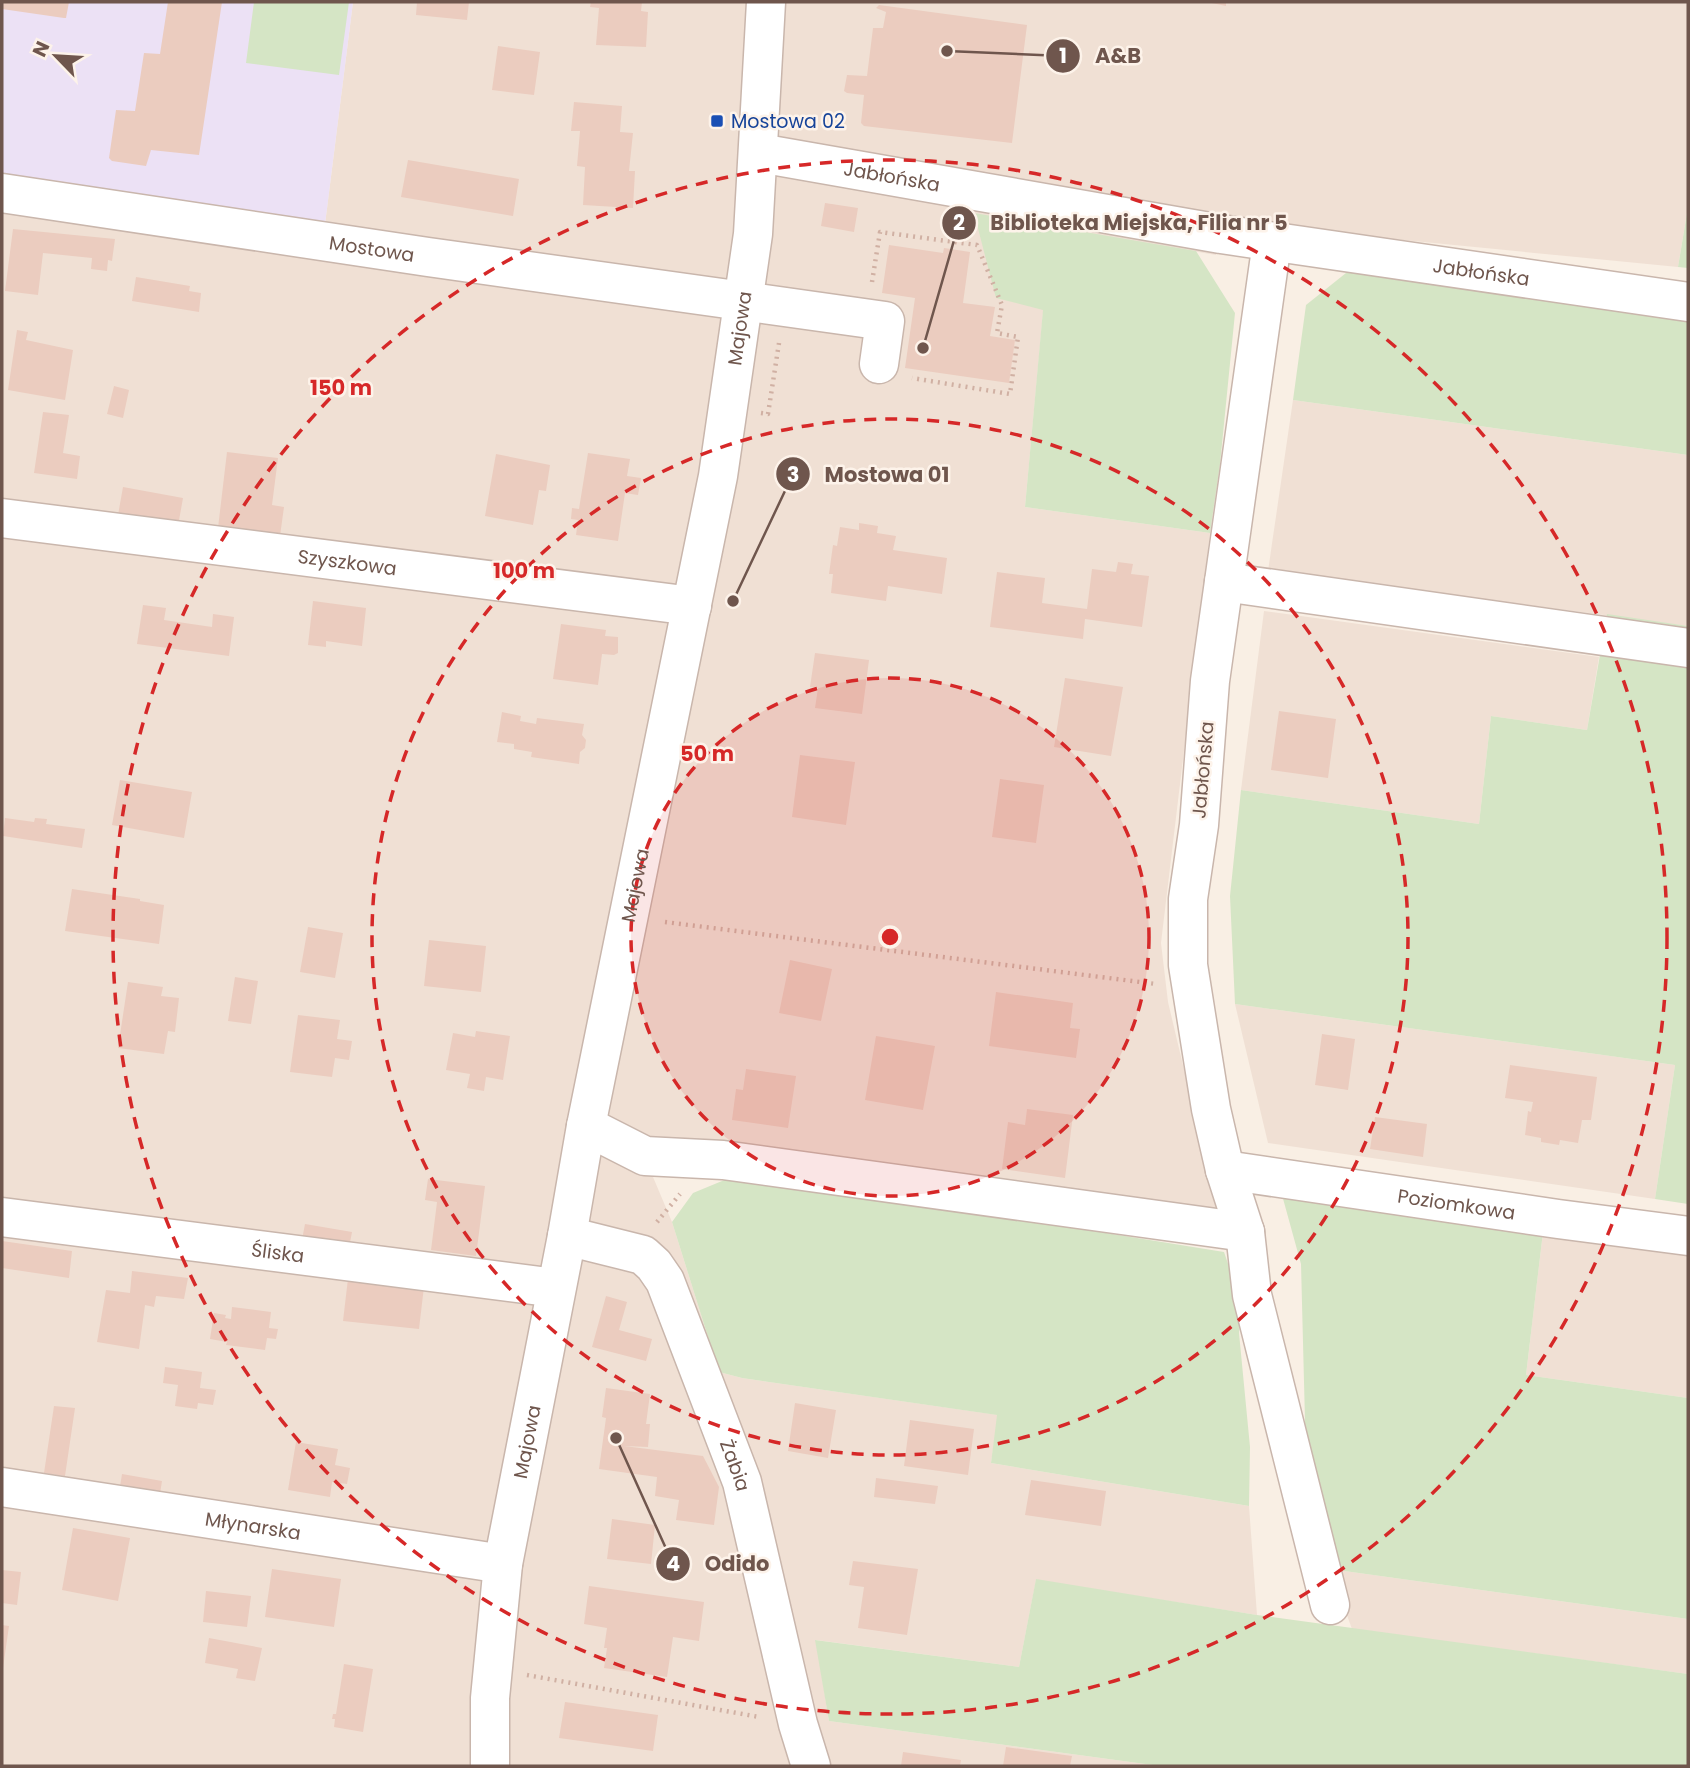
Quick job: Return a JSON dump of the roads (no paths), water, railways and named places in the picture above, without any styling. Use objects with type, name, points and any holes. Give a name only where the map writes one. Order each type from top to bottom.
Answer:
[{"type":"street","name":"Majowa","points":[[490,1766],[490,1698],[503,1564],[568,1236],[586,1126],[718,477],[745,299],[759,153],[766,2]]},
{"type":"street","name":"Jabłońska","points":[[759,153],[1272,242],[1674,300]]},
{"type":"street","name":"Mostowa","points":[[2,193],[428,257],[745,299],[885,321],[879,364]]},
{"type":"street","name":"Jabłońska","points":[[1272,242],[1210,681],[1199,825],[1188,899],[1188,965],[1211,1109],[1225,1170],[1245,1232],[1252,1295],[1330,1605]]},
{"type":"street","name":"Szyszkowa","points":[[2,518],[692,606]]},
{"type":"street","points":[[1224,582],[1688,648]]},
{"type":"street","points":[[586,1126],[645,1156],[723,1160],[1245,1232]]},
{"type":"street","name":"Poziomkowa","points":[[1225,1170],[1688,1236]]},
{"type":"street","name":"Śliska","points":[[2,1217],[556,1288]]},
{"type":"street","name":"Żabia","points":[[568,1236],[643,1255],[665,1281],[742,1482],[810,1766]]},
{"type":"street","name":"Młynarska","points":[[2,1487],[503,1564]]},
{"type":"place","name":"A&B","points":[[947,51]]},
{"type":"place","name":"Mostowa 02","points":[[717,121]]},
{"type":"place","name":"Biblioteka Miejska, Filia nr 5","points":[[923,348]]},
{"type":"place","name":"Mostowa 01","points":[[733,601]]},
{"type":"place","name":"Odido","points":[[616,1438]]}]
